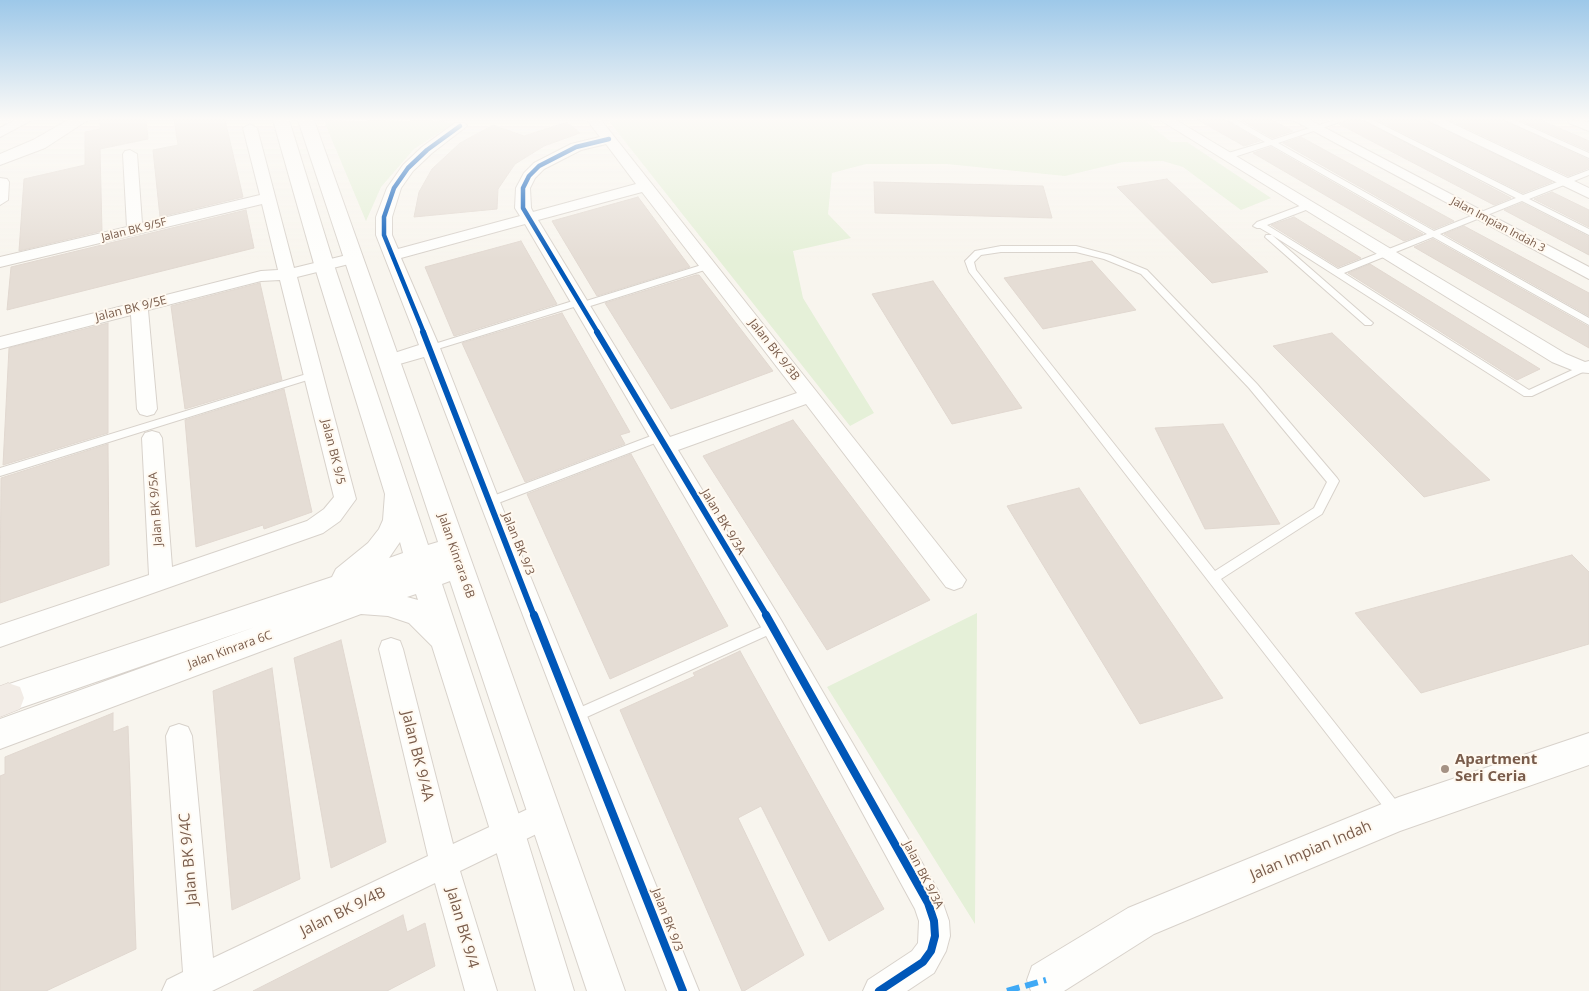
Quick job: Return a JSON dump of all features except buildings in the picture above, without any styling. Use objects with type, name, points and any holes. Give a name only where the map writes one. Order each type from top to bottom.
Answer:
[{"type":"street","points":[[131,166],[135,230]]},
{"type":"street","name":"Jalan BK 9/5","points":[[0,636],[315,527],[332,515],[345,499],[260,166]]},
{"type":"street","points":[[295,166],[508,833],[554,991]]},
{"type":"street","name":"Jalan Kinrara 6B","points":[[323,166],[606,991]]},
{"type":"street","name":"Jalan BK 9/3","points":[[410,166],[394,188],[384,217],[384,235],[431,348],[489,502],[682,991]]},
{"type":"street","name":"Jalan BK 9/3A","points":[[539,166],[528,176],[523,188],[522,199],[528,218],[773,627],[928,903],[934,921],[935,936],[931,951],[923,962],[879,991]]},
{"type":"street","name":"Jalan BK 9/3B","points":[[630,166],[954,580]]},
{"type":"street","points":[[1244,166],[1559,358],[1587,368]]},
{"type":"street","name":"Jalan Impian Indah 3","points":[[1387,166],[1589,274]]},
{"type":"street","points":[[1531,166],[1589,194]]},
{"type":"street","points":[[0,200],[2,182]]},
{"type":"street","points":[[393,255],[646,186]]},
{"type":"street","name":"Jalan BK 9/5F","points":[[0,262],[268,198]]},
{"type":"street","name":"Jalan BK 9/5E","points":[[0,343],[352,251]]},
{"type":"street","points":[[139,307],[147,409]]},
{"type":"street","points":[[389,361],[431,348]]},
{"type":"street","points":[[662,442],[809,396]]},
{"type":"street","name":"Jalan BK 9/5A","points":[[152,438],[161,580]]},
{"type":"street","points":[[398,489],[396,520],[391,534],[365,563],[339,598],[404,608],[419,613],[447,641]]},
{"type":"street","name":"Jalan Kinrara 6C","points":[[0,734],[339,598],[456,556]]},
{"type":"street","name":"Jalan Kinrara 6C","points":[[3,700],[339,598]]},
{"type":"street","name":"Jalan BK 9/4A","points":[[391,649],[444,864]]},
{"type":"street","name":"Jalan BK 9/4C","points":[[178,736],[192,988]]},
{"type":"street","name":"Jalan Impian Indah","points":[[1046,980],[1141,921],[1399,814],[1589,749]]},
{"type":"street","name":"Jalan BK 9/4B","points":[[192,988],[545,815]]},
{"type":"street","name":"Jalan BK 9/4","points":[[444,864],[481,991]]},
{"type":"lane","points":[[1314,166],[1589,322]]},
{"type":"lane","points":[[1459,166],[1589,232]]},
{"type":"lane","points":[[1336,273],[1589,172]]},
{"type":"lane","points":[[1308,206],[1256,225],[1368,323]]},
{"type":"lane","points":[[1260,224],[1528,394],[1587,368]]},
{"type":"lane","points":[[1213,578],[1318,511],[1333,481],[1253,386],[1144,272],[1107,257],[1076,249],[1001,249],[978,252],[969,261],[972,270],[1213,578],[1399,814]]},
{"type":"lane","points":[[431,348],[708,266]]},
{"type":"lane","points":[[0,472],[313,375]]},
{"type":"lane","points":[[489,502],[662,442]]},
{"type":"lane","points":[[574,716],[773,627]]},
{"type":"green space","points":[[343,166],[399,166],[381,187],[366,221]]},
{"type":"green space","points":[[645,166],[858,166],[832,173],[828,214],[851,238],[793,251],[803,298],[874,413],[850,426]]},
{"type":"green space","points":[[969,166],[1105,166],[1065,176]]},
{"type":"green space","points":[[1180,166],[1223,166],[1271,198],[1241,210]]},
{"type":"green space","points":[[977,613],[975,924],[827,687]]},
{"type":"marked path","points":[[1007,991],[1046,980]]},
{"type":"cycle path","points":[[410,166],[394,188],[384,217],[384,235],[683,991]]},
{"type":"cycle path","points":[[539,166],[529,176],[523,188],[523,208],[773,627],[928,903],[934,921],[935,936],[931,951],[923,962],[879,991]]},
{"type":"place","name":"Apartment Seri Ceria","points":[[1445,769]]}]
